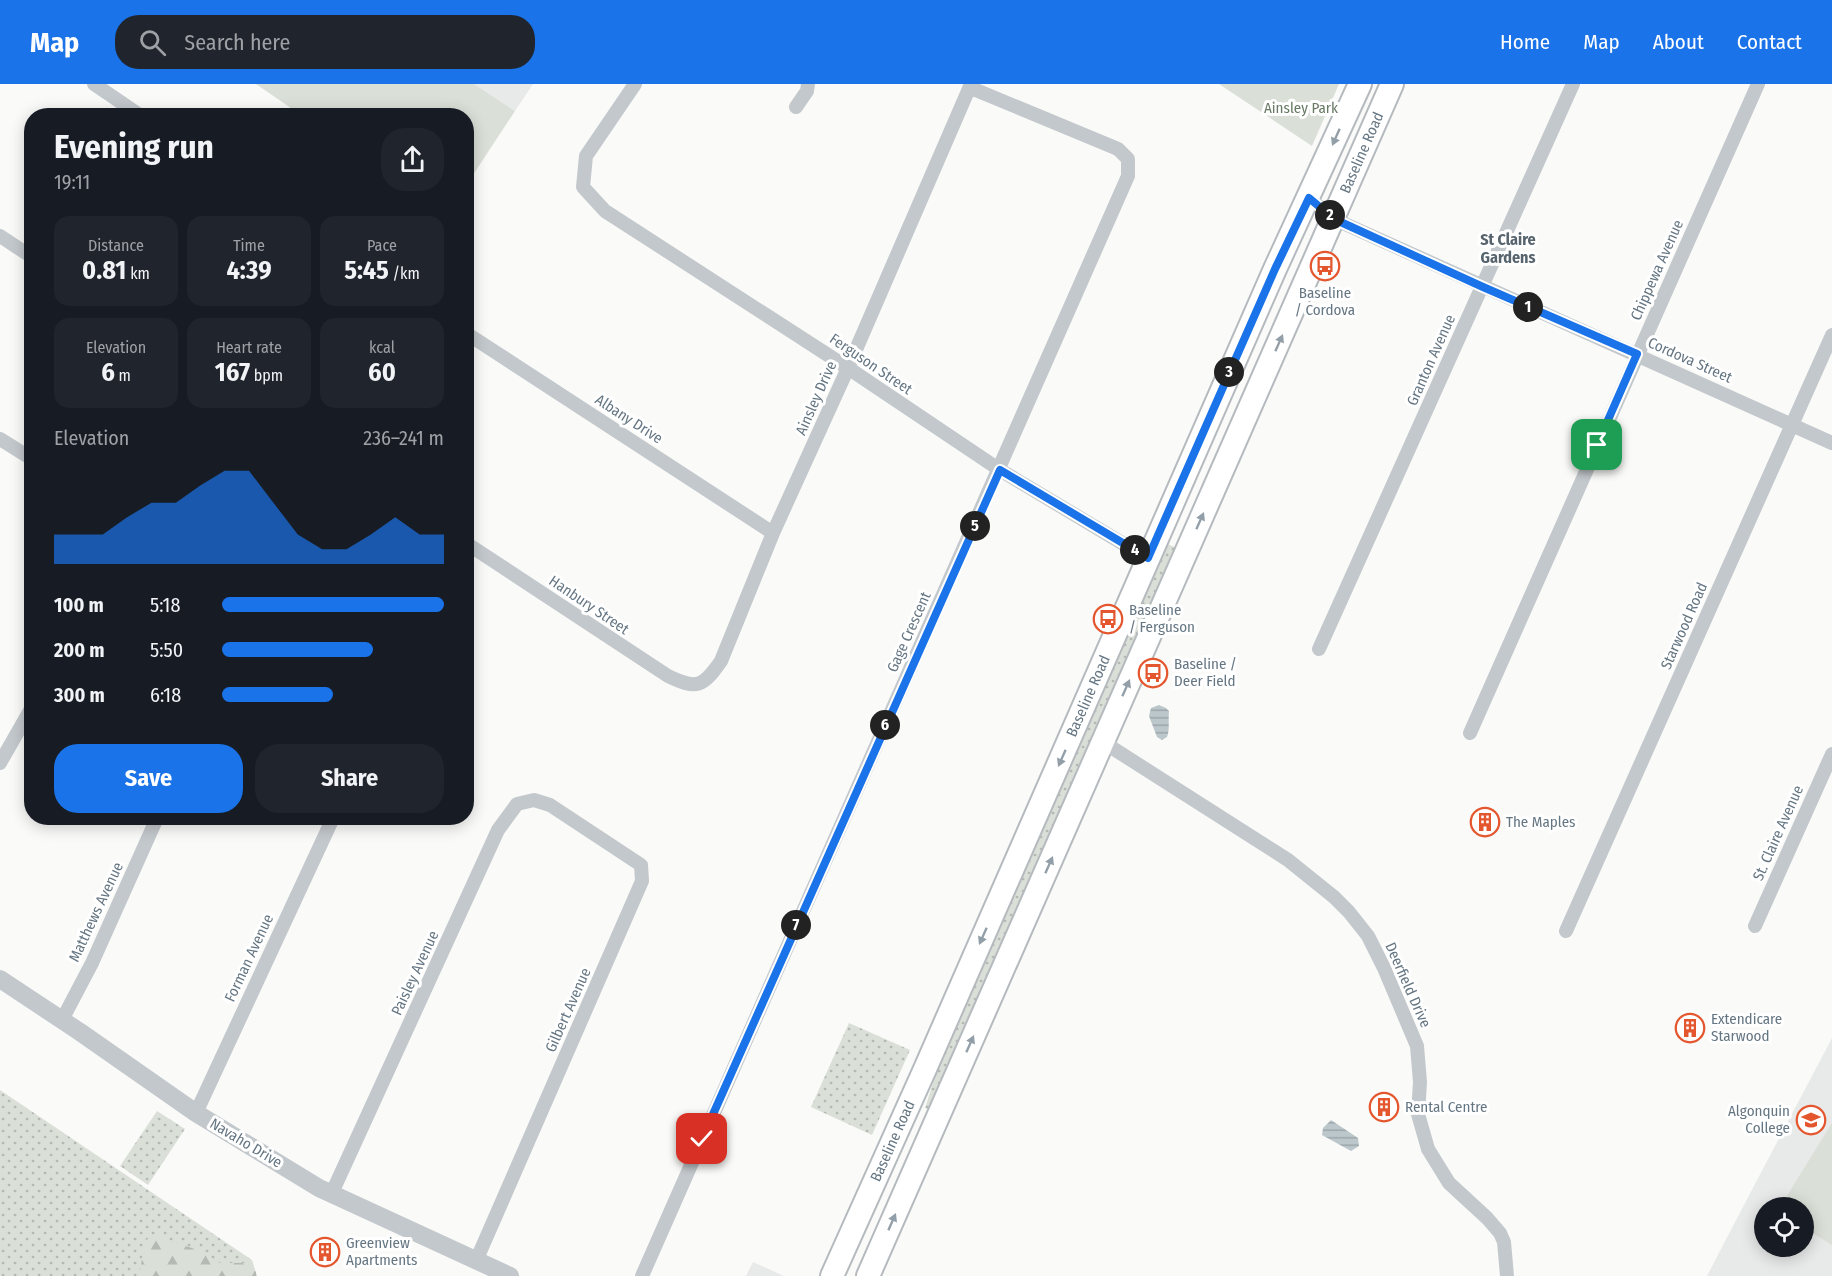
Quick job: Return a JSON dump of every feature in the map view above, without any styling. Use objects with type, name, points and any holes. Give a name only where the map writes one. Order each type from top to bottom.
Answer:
[{"type":"main road","name":"Baseline Road","points":[[832,1276],[925,1070],[1275,269],[1360,84]]},
{"type":"main road","name":"Baseline Road","points":[[868,1276],[1392,84]]},
{"type":"street","points":[[94,84],[129,108]]},
{"type":"street","name":"Ferguson Street","points":[[635,84],[586,156],[583,187],[605,211],[848,368],[1000,470],[1148,558]]},
{"type":"street","points":[[796,107],[807,91],[808,84]]},
{"type":"street","name":"Granton Avenue","points":[[1318,649],[1573,84]]},
{"type":"street","name":"Chippewa Avenue","points":[[1470,733],[1758,84]]},
{"type":"street","name":"Ainsley Drive","points":[[698,685],[710,678],[721,661],[773,533],[971,86]]},
{"type":"street","name":"Gage Crescent","points":[[642,1276],[1128,176],[1128,159],[1118,149],[971,86]]},
{"type":"street","name":"Cordova Street","points":[[1309,198],[1334,219],[1832,443]]},
{"type":"street","points":[[0,236],[24,252]]},
{"type":"street","name":"Starwood Road","points":[[1566,931],[1832,335]]},
{"type":"street","name":"Albany Drive","points":[[474,338],[773,533]]},
{"type":"street","points":[[0,439],[24,454]]},
{"type":"street","name":"Hanbury Street","points":[[474,548],[668,676],[686,685],[698,685]]},
{"type":"street","points":[[0,763],[24,721]]},
{"type":"street","name":"Deerfield Drive","points":[[1103,742],[1288,860],[1334,897],[1368,936],[1417,1046],[1420,1082],[1419,1114],[1428,1149],[1449,1183],[1500,1233],[1504,1242],[1507,1276]]},
{"type":"street","name":"St. Claire Avenue","points":[[1755,926],[1832,754]]},
{"type":"street","name":"Paisley Avenue","points":[[331,1195],[498,830],[517,804],[534,800],[555,808]]},
{"type":"street","name":"Gilbert Avenue","points":[[476,1261],[642,881],[641,864],[555,808]]},
{"type":"street","name":"Matthews Avenue","points":[[62,1020],[92,963],[154,825]]},
{"type":"street","name":"Forman Avenue","points":[[196,1113],[330,825]]},
{"type":"street","name":"Navaho Drive","points":[[0,979],[196,1113],[331,1195],[510,1276]]},
{"type":"shaded area","points":[[474,84],[533,84],[515,111]]},
{"type":"shaded area","points":[[1159,705],[1169,711],[1168,734],[1162,740],[1157,737],[1149,716],[1151,708]]},
{"type":"shaded area","name":"Algonquin College","points":[[1832,1038],[1832,1276],[1707,1276]]},
{"type":"shaded area","points":[[1331,1120],[1358,1138],[1359,1146],[1351,1151],[1322,1135],[1323,1128]]},
{"type":"shaded area","points":[[753,1262],[784,1276],[746,1276]]},
{"type":"green space","points":[[256,84],[474,84],[515,111],[474,173],[474,108],[291,108]]},
{"type":"green space","name":"Ainsley Park","points":[[1219,84],[1339,84],[1312,146]]},
{"type":"green space","points":[[1167,544],[1177,548],[928,1109],[925,1108],[941,1058]]},
{"type":"green space","points":[[849,1023],[910,1050],[872,1135],[811,1107]]},
{"type":"green space","points":[[0,1090],[252,1260],[257,1276],[0,1276]]},
{"type":"green space","points":[[157,1111],[185,1129],[148,1185],[120,1166]]},
{"type":"green space","points":[[1832,1123],[1832,1245],[1814,1234],[1814,1197],[1786,1197]]},
{"type":"green space","points":[[151,1235],[195,1249],[220,1263],[250,1263],[256,1276],[139,1276],[145,1242]]},
{"type":"place","name":"Baseline / Cordova","points":[[1325,266]]},
{"type":"place","name":"Baseline / Ferguson","points":[[1108,619]]},
{"type":"place","name":"Baseline / Deer Field","points":[[1153,673]]},
{"type":"place","name":"The Maples","points":[[1485,822]]},
{"type":"place","name":"Extendicare Starwood","points":[[1690,1028]]},
{"type":"place","name":"Rental Centre","points":[[1384,1107]]},
{"type":"place","name":"Algonquin College","points":[[1811,1120]]},
{"type":"place","name":"Greenview Apartments","points":[[325,1252]]},
{"type":"district","name":"St Claire Gardens","points":[[1508,248]]},
{"type":"route","points":[[702,1139],[1000,470],[1148,558],[1275,269],[1309,198],[1334,219],[1637,354],[1597,445]]}]
